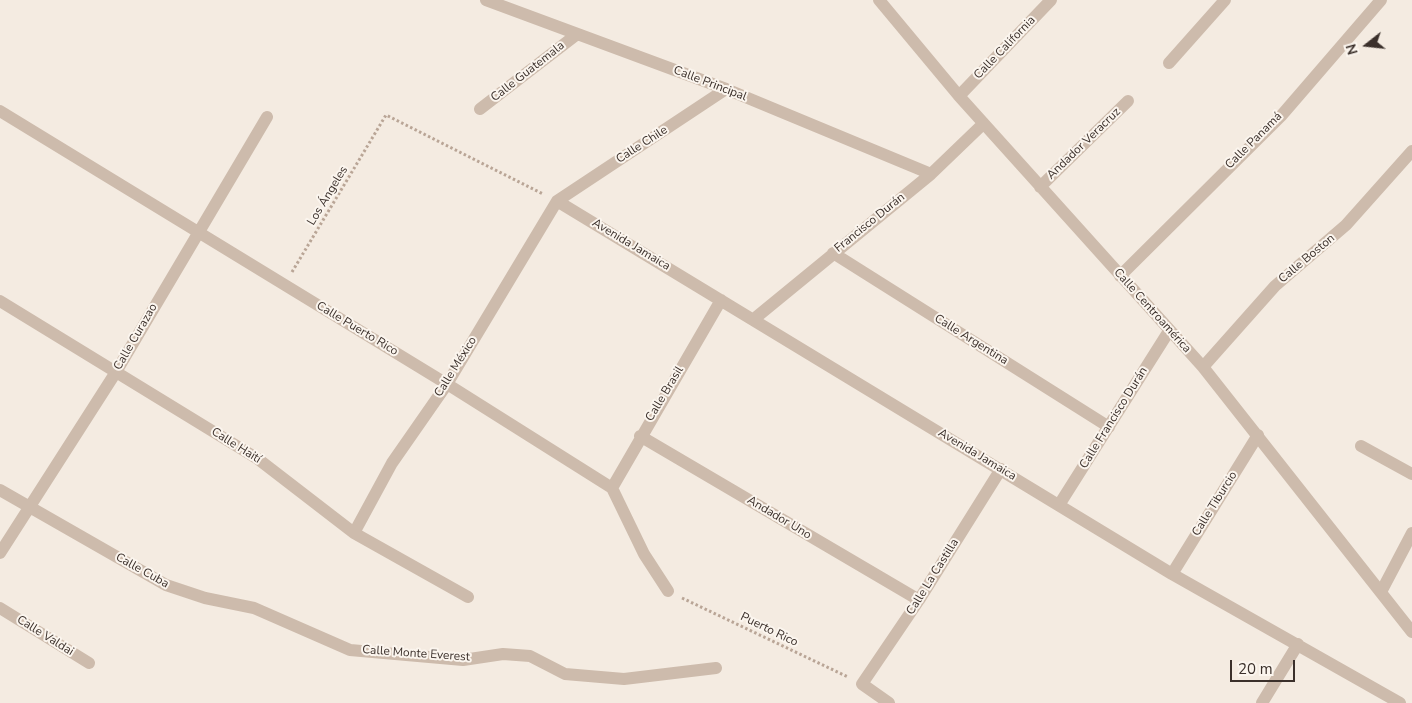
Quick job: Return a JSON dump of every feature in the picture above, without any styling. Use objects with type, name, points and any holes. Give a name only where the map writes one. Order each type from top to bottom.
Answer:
[{"type":"street","name":"Calle Principal","points":[[486,0],[576,35],[726,89],[931,174]]},
{"type":"street","name":"Calle Centroamérica","points":[[879,0],[959,96],[1202,367],[1258,435],[1412,632]]},
{"type":"street","name":"Calle California","points":[[959,96],[1051,0]]},
{"type":"street","points":[[1169,63],[1225,0]]},
{"type":"street","name":"Calle Panamá","points":[[1120,276],[1280,116],[1381,0]]},
{"type":"street","name":"Calle Guatemala","points":[[480,109],[576,35]]},
{"type":"street","name":"Calle Chile","points":[[557,201],[726,89]]},
{"type":"street","name":"Andador Veracruz","points":[[1040,187],[1128,101]]},
{"type":"street","name":"Calle Puerto Rico","points":[[0,111],[447,384],[612,488]]},
{"type":"street","name":"Calle Curazao","points":[[0,553],[116,372],[267,117]]},
{"type":"street","name":"Francisco Durán","points":[[754,319],[832,253],[931,174],[984,124]]},
{"type":"street","name":"Calle Boston","points":[[1202,367],[1275,286],[1346,226],[1412,151]]},
{"type":"street","name":"Avenida Jamaica","points":[[557,201],[1172,574],[1400,703]]},
{"type":"street","name":"Calle México","points":[[354,533],[392,463],[447,384],[557,201]]},
{"type":"street","name":"Calle Argentina","points":[[832,253],[1109,427]]},
{"type":"street","name":"Calle Brasil","points":[[612,488],[640,436],[722,300]]},
{"type":"street","name":"Calle Haití","points":[[0,301],[258,459],[354,533],[468,597]]},
{"type":"street","name":"Calle Francisco Durán","points":[[1059,505],[1169,331]]},
{"type":"street","name":"Calle Tiburcio","points":[[1172,574],[1258,435]]},
{"type":"street","name":"Andador Uno","points":[[640,436],[919,600]]},
{"type":"street","points":[[1360,446],[1412,474]]},
{"type":"street","name":"Calle La Castilla","points":[[862,684],[919,600],[1000,469]]},
{"type":"street","points":[[612,488],[644,554],[668,591]]},
{"type":"street","name":"Calle Cuba","points":[[0,490],[166,585],[205,598],[254,608],[350,650]]},
{"type":"street","points":[[1381,592],[1412,532]]},
{"type":"street","name":"Calle Valdai","points":[[0,608],[89,663]]},
{"type":"street","points":[[1262,703],[1298,644]]},
{"type":"street","name":"Calle Monte Everest","points":[[350,650],[463,660],[503,654],[530,656],[565,674],[624,679],[716,668]]},
{"type":"street","points":[[862,684],[889,703]]},
{"type":"path","name":"Los Ángeles","points":[[284,286],[386,115],[557,201]]},
{"type":"path","name":"Puerto Rico","points":[[668,591],[862,684]]}]
